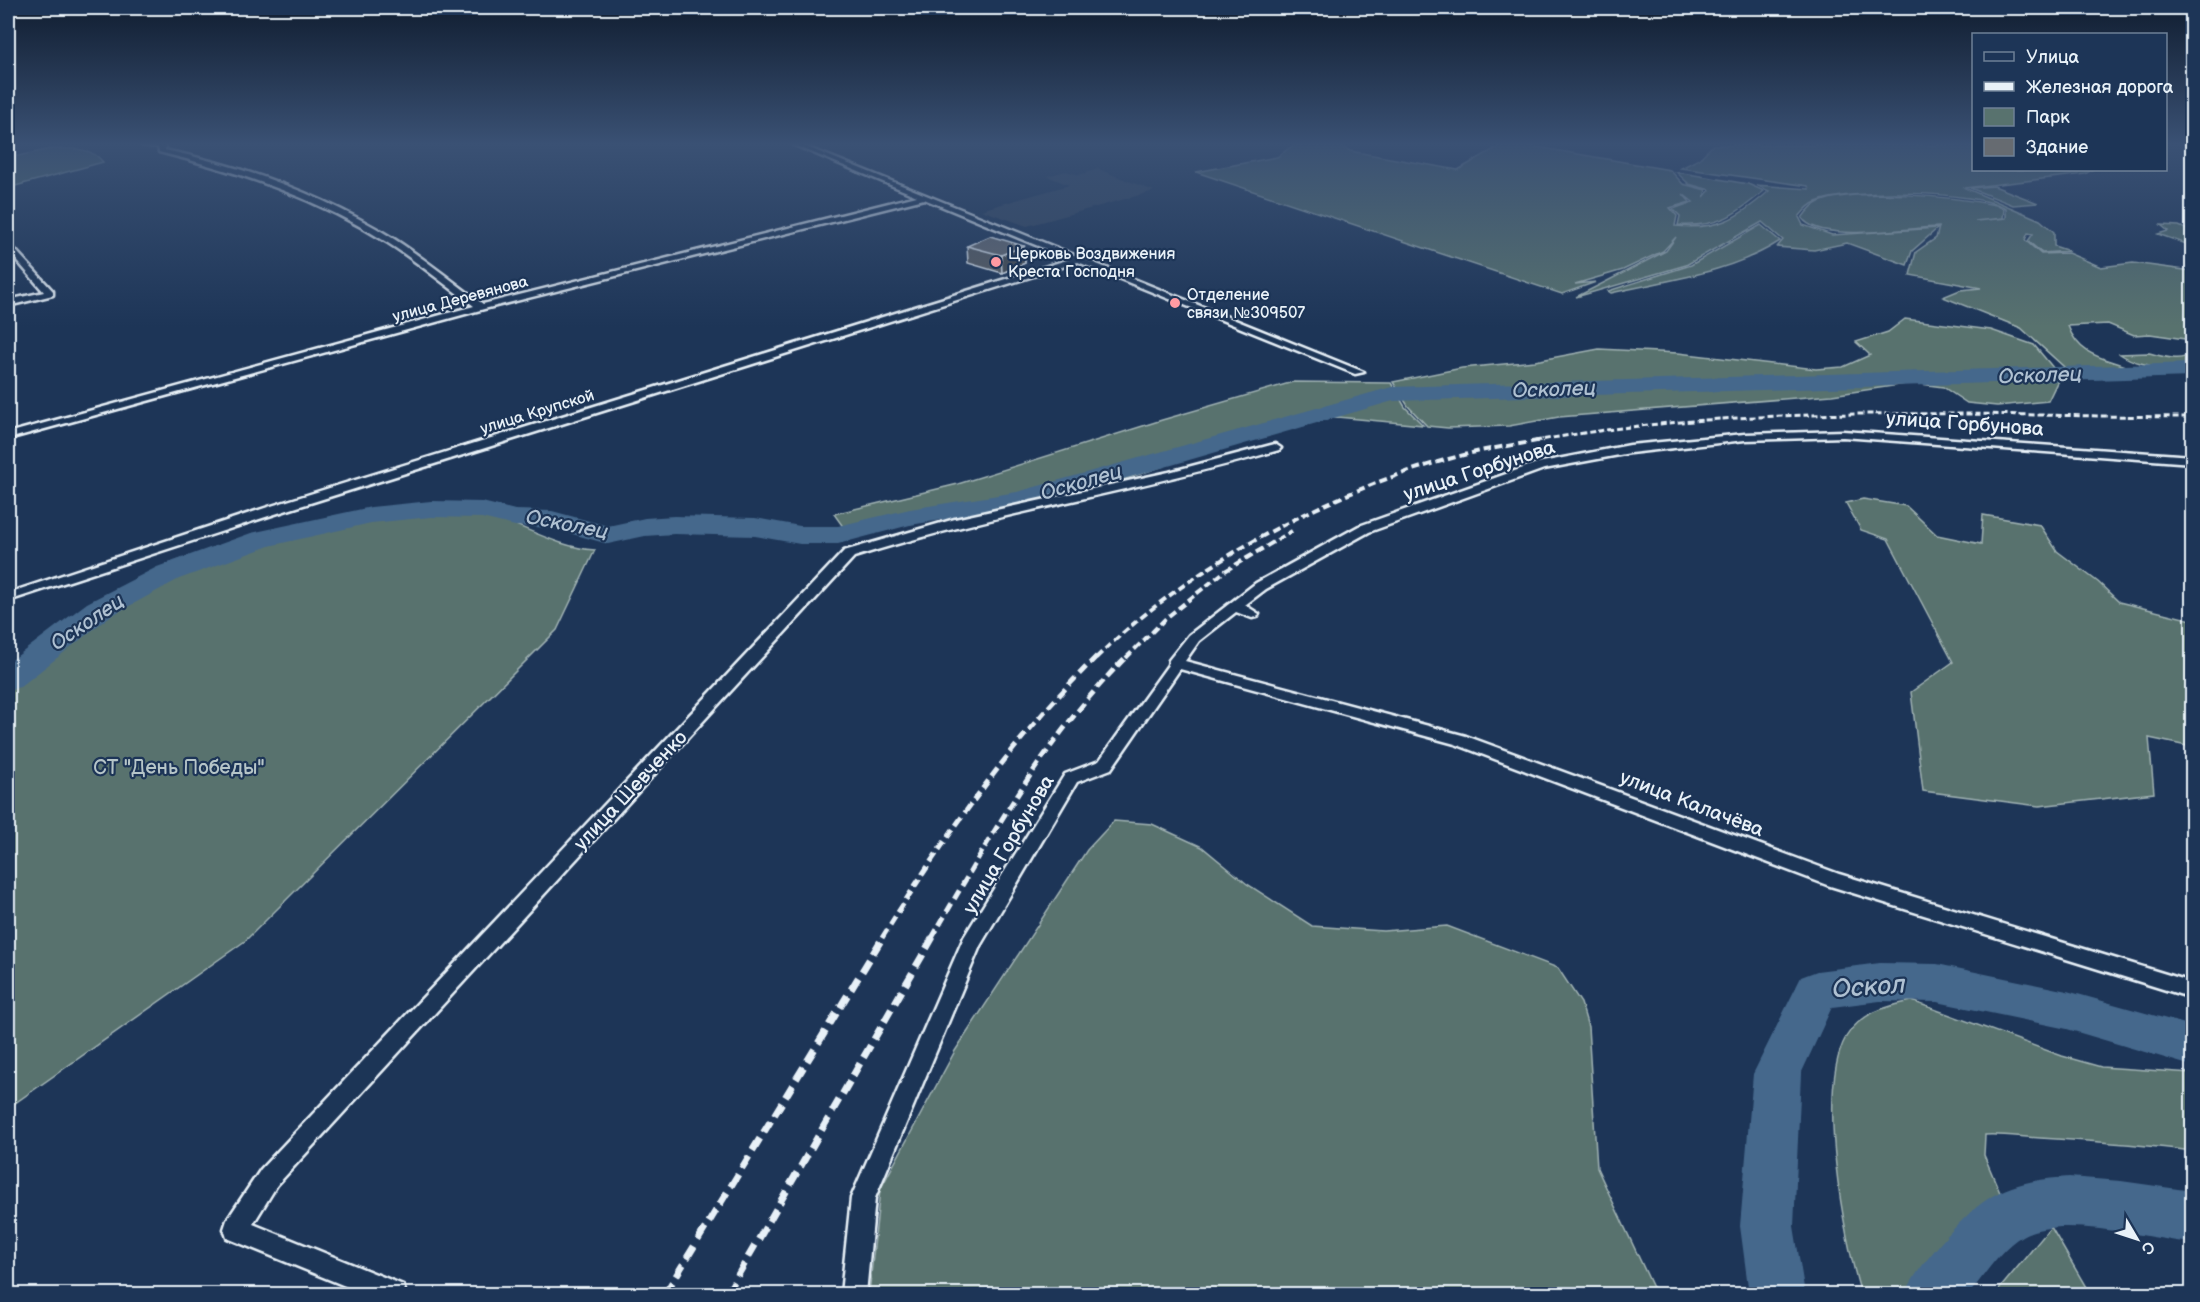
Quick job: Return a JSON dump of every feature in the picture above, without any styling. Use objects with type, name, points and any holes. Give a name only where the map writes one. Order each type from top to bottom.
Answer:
[{"type":"street","points":[[322,206],[348,216],[392,242],[481,307]]},
{"type":"street","name":"улица Деревянова","points":[[8,436],[481,307],[888,206]]},
{"type":"street","points":[[945,206],[1359,372]]},
{"type":"street","points":[[8,245],[11,256],[50,293],[8,303]]},
{"type":"street","name":"улица Крупской","points":[[8,597],[273,510],[1078,259]]},
{"type":"street","name":"улица Горбунова","points":[[853,1294],[862,1198],[971,943],[1071,778],[1106,765],[1174,663],[1194,638],[1261,586],[1364,529],[1540,466],[1630,449],[1745,437],[1843,434],[2193,460]]},
{"type":"street","name":"улица Шевченко","points":[[394,1294],[236,1229],[269,1177],[849,555],[909,534],[1205,470],[1275,448]]},
{"type":"street","points":[[1235,606],[1252,614]]},
{"type":"street","name":"улица Калачёва","points":[[1174,663],[1460,740],[1834,880],[2193,990]]},
{"type":"shaded area","points":[[996,206],[1100,206],[1027,226],[981,210]]},
{"type":"green space","points":[[1297,206],[1677,206],[1670,208],[1677,216],[1675,226],[1690,227],[1715,224],[1737,215],[1751,206],[1808,206],[1799,217],[1803,225],[1832,235],[1938,228],[1912,251],[1907,265],[1847,243],[1814,250],[1777,247],[1783,240],[1762,222],[1686,265],[1576,297],[1666,251],[1676,237],[1663,251],[1623,270],[1575,284],[1596,282],[1562,294]]},
{"type":"green space","points":[[1682,206],[1746,206],[1715,222],[1692,225],[1678,225],[1680,216],[1673,209]]},
{"type":"green space","points":[[1813,206],[1998,206],[2004,209],[2003,218],[1975,221],[2006,218],[2006,208],[2000,206],[2007,206],[2040,220],[2054,232],[2054,246],[2069,251],[2042,253],[2028,241],[2033,234],[2028,233],[2025,240],[2041,254],[2068,253],[2101,267],[2133,263],[2192,271],[2192,346],[2185,339],[2150,334],[2134,335],[2108,324],[2068,326],[2085,350],[2131,368],[2110,374],[2073,375],[2021,328],[1943,297],[1960,290],[1981,288],[1910,275],[1916,252],[1936,238],[1939,227],[1866,232],[1827,230],[1812,226],[1802,218]]},
{"type":"green space","points":[[1761,225],[1780,241],[1741,261],[1676,279],[1611,293],[1608,291],[1691,265]]},
{"type":"green space","points":[[2161,225],[2179,226],[2192,232],[2192,246],[2158,234],[2168,231]]},
{"type":"green space","points":[[1905,319],[1991,330],[2034,345],[2060,376],[2048,401],[1997,406],[1967,403],[1943,387],[1913,383],[1832,395],[1559,417],[1509,426],[1448,428],[1427,426],[1408,406],[1393,382],[1462,368],[1535,361],[1599,349],[1678,353],[1816,369],[1843,367],[1870,355],[1856,342],[1888,332]]},
{"type":"green space","points":[[2149,353],[2182,358],[2192,353],[2192,373],[2137,362],[2120,354]]},
{"type":"green space","points":[[1293,382],[1391,383],[1405,407],[1423,425],[1337,417],[1292,423],[1104,486],[1017,500],[952,516],[849,535],[834,514],[958,484],[1162,420]]},
{"type":"green space","points":[[1863,499],[1906,506],[1937,535],[1981,544],[1983,515],[2040,525],[2057,551],[2098,582],[2119,602],[2192,620],[2192,747],[2149,738],[2154,793],[2039,806],[1923,791],[1911,692],[1953,662],[1888,539],[1861,530],[1846,503]]},
{"type":"green space","name":"СТ \"День Победы\"","points":[[428,513],[479,513],[565,544],[595,550],[557,630],[245,941],[8,1108],[8,683],[102,611],[139,589],[178,571],[259,542],[301,532]]},
{"type":"green space","points":[[1114,821],[1152,824],[1202,847],[1247,884],[1312,926],[1383,931],[1447,926],[1558,968],[1581,1003],[1588,1027],[1597,1168],[1656,1294],[869,1294],[880,1190],[955,1051],[1087,850]]},
{"type":"green space","points":[[1912,1001],[2062,1056],[2101,1067],[2192,1073],[2192,1151],[2116,1143],[1985,1135],[1984,1155],[2001,1195],[1949,1253],[1923,1294],[1861,1294],[1847,1238],[1836,1164],[1833,1092],[1837,1061],[1846,1037],[1866,1016],[1893,1005]]},
{"type":"green space","points":[[2051,1227],[2090,1294],[1996,1294],[2001,1287]]},
{"type":"building","points":[[990,236],[1024,246],[1001,255],[967,246]]},
{"type":"waterway","name":"Осколец","points":[[8,679],[98,610],[168,573],[261,539],[371,515],[431,509],[482,510],[515,518],[552,520],[608,535],[645,527],[674,525],[755,527],[800,535],[838,535],[910,517],[1020,500],[1392,394],[2192,370]]},
{"type":"waterway","name":"Оскол","points":[[1777,1294],[1767,1226],[1777,1074],[1817,990],[1880,982],[1937,983],[2067,1010],[2192,1046]]},
{"type":"waterway","points":[[1934,1294],[1996,1223],[2022,1209],[2044,1204],[2095,1204],[2192,1217]]},
{"type":"railway","points":[[1535,441],[1616,429],[1780,416],[1945,414],[2192,417]]},
{"type":"railway","points":[[1096,658],[1135,623],[1178,590],[1224,559],[1323,505],[1425,466],[1476,452],[1543,440]]},
{"type":"railway","points":[[1126,658],[1166,618],[1225,571],[1292,531]]},
{"type":"railway","points":[[882,938],[930,863],[981,790],[1036,721],[1097,656]]},
{"type":"railway","points":[[932,938],[997,827],[1044,755],[1070,720],[1127,656]]},
{"type":"railway","points":[[665,1294],[883,937]]},
{"type":"railway","points":[[727,1294],[933,937]]},
{"type":"place","name":"Церковь Воздвижения Креста Господня","points":[[996,262]]},
{"type":"place","name":"Отделение связи №309507","points":[[1175,303]]}]
